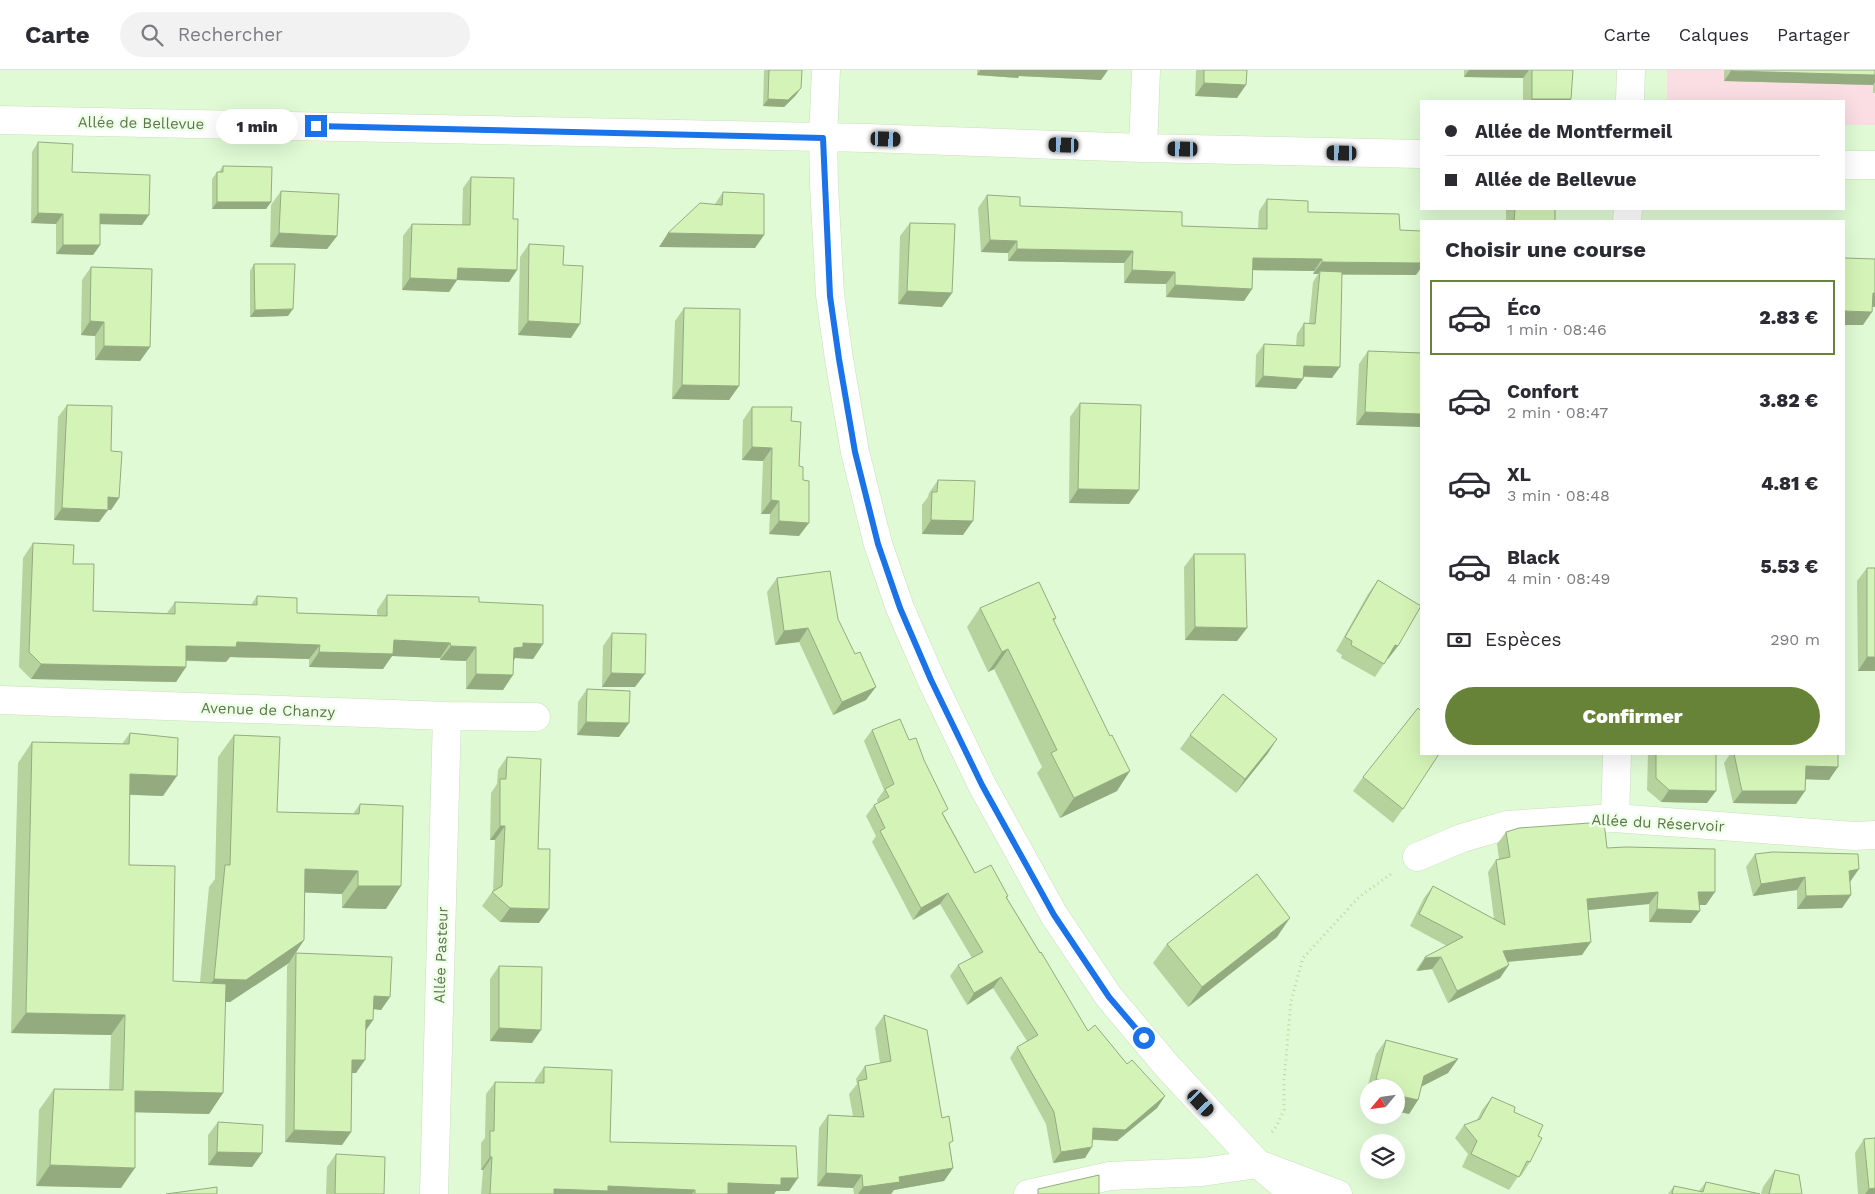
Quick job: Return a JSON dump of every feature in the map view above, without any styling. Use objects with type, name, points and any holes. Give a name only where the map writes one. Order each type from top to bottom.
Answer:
[{"type":"street","points":[[826,70],[823,138],[830,296],[855,452],[878,544],[900,608],[931,680],[982,785],[1054,915],[1109,997],[1167,1066],[1258,1164],[1294,1194]]},
{"type":"street","points":[[1143,148],[1146,70]]},
{"type":"street","points":[[1630,100],[1631,70]]},
{"type":"street","name":"Allée de Bellevue","points":[[0,120],[867,138],[1143,148],[1420,154]]},
{"type":"street","points":[[1845,165],[1875,166]]},
{"type":"street","name":"Avenue de Chanzy","points":[[0,700],[447,716],[536,717]]},
{"type":"street","name":"Allée Pasteur","points":[[434,1194],[447,716]]},
{"type":"street","points":[[1616,818],[1617,755]]},
{"type":"street","name":"Allée du Réservoir","points":[[1417,857],[1462,838],[1507,825],[1616,818],[1854,836],[1875,835]]},
{"type":"street","points":[[1028,1194],[1110,1176],[1202,1172],[1258,1164],[1338,1194]]},
{"type":"path","points":[[1270,1134],[1276,1128],[1284,1110],[1284,1081],[1291,1001],[1303,958],[1359,897],[1417,857]]},
{"type":"shaded area","points":[[0,70],[1875,70],[1875,1194],[0,1194]]},
{"type":"shaded area","points":[[1667,70],[1875,70],[1875,125],[1845,125],[1845,100],[1667,100]]},
{"type":"building","points":[[769,70],[802,70],[801,88],[788,100],[768,99]]},
{"type":"building","points":[[1204,70],[1247,70],[1246,85],[1204,83]]},
{"type":"building","points":[[1532,70],[1573,70],[1571,99],[1532,99]]},
{"type":"building","points":[[1875,70],[1875,75],[1731,71]]},
{"type":"building","points":[[38,142],[73,144],[72,172],[150,175],[149,215],[100,214],[100,245],[63,245],[63,214],[38,213]]},
{"type":"building","points":[[223,166],[272,167],[271,202],[217,202],[217,172],[223,172]]},
{"type":"building","points":[[471,177],[514,178],[513,219],[518,219],[517,270],[458,268],[457,280],[410,278],[412,224],[470,225]]},
{"type":"building","points":[[281,191],[339,194],[337,236],[279,233]]},
{"type":"building","points":[[723,192],[764,194],[764,235],[668,233],[700,203],[722,205]]},
{"type":"building","points":[[987,195],[1020,197],[1020,206],[1182,212],[1182,226],[1267,229],[1267,199],[1308,201],[1308,212],[1399,214],[1400,230],[1420,231],[1420,263],[1322,262],[1322,259],[1253,258],[1252,289],[1175,285],[1175,272],[1132,270],[1133,251],[1017,249],[1017,241],[990,240]]},
{"type":"building","points":[[1515,210],[1555,210],[1555,220],[1514,220]]},
{"type":"building","points":[[910,223],[955,224],[952,293],[907,291]]},
{"type":"building","points":[[529,244],[564,246],[563,265],[583,266],[580,324],[528,321]]},
{"type":"building","points":[[1845,258],[1875,259],[1875,293],[1873,293],[1872,312],[1845,311]]},
{"type":"building","points":[[254,264],[295,264],[293,309],[255,310]]},
{"type":"building","points":[[91,267],[152,269],[150,347],[104,346],[104,322],[90,321]]},
{"type":"building","points":[[1320,271],[1342,272],[1340,367],[1304,366],[1303,379],[1263,376],[1264,344],[1304,346],[1304,323],[1315,324]]},
{"type":"building","points":[[684,308],[740,309],[739,386],[682,385]]},
{"type":"building","points":[[1368,351],[1420,353],[1420,414],[1365,412]]},
{"type":"building","points":[[1080,403],[1141,405],[1139,490],[1078,489]]},
{"type":"building","points":[[67,405],[112,406],[111,451],[122,452],[119,498],[108,497],[108,510],[62,508]]},
{"type":"building","points":[[752,407],[792,407],[791,421],[801,422],[799,466],[803,467],[803,480],[809,481],[809,523],[779,521],[779,501],[771,500],[772,448],[752,447]]},
{"type":"building","points":[[938,480],[975,481],[973,521],[931,520],[932,492],[937,492]]},
{"type":"building","points":[[33,543],[74,545],[73,564],[94,564],[93,611],[175,614],[175,602],[257,605],[257,596],[297,598],[297,613],[387,616],[387,595],[479,597],[479,602],[543,605],[543,644],[523,643],[523,647],[514,648],[513,675],[476,674],[476,647],[451,646],[450,643],[394,640],[393,654],[319,652],[320,645],[237,642],[236,647],[186,646],[186,667],[41,664],[29,652]]},
{"type":"building","points":[[1194,554],[1245,554],[1247,628],[1195,627]]},
{"type":"building","points":[[1867,568],[1875,568],[1875,657],[1867,657]]},
{"type":"building","points":[[830,571],[838,619],[855,654],[860,652],[876,687],[842,702],[808,628],[784,631],[777,578]]},
{"type":"building","points":[[1378,580],[1420,605],[1398,646],[1395,645],[1384,664],[1351,645],[1352,641],[1345,637]]},
{"type":"building","points":[[1039,582],[1056,618],[1053,619],[1110,736],[1112,735],[1130,771],[1074,798],[1051,753],[1057,750],[1008,649],[1002,652],[980,608]]},
{"type":"building","points":[[612,633],[646,634],[645,674],[611,673]]},
{"type":"building","points":[[587,689],[630,691],[629,723],[586,722]]},
{"type":"building","points":[[1223,694],[1277,739],[1245,779],[1190,735]]},
{"type":"building","points":[[1418,708],[1420,710],[1420,755],[1438,755],[1403,809],[1363,777]]},
{"type":"building","points":[[900,719],[909,740],[916,738],[924,760],[948,809],[942,813],[975,873],[991,865],[1008,896],[1006,897],[1088,1031],[1095,1025],[1127,1064],[1132,1060],[1165,1096],[1125,1130],[1093,1128],[1092,1147],[1061,1152],[1054,1112],[1017,1047],[1038,1035],[1001,977],[974,993],[958,965],[983,952],[948,893],[921,908],[880,831],[885,828],[874,805],[889,797],[885,789],[894,784],[872,730]]},
{"type":"building","points":[[130,733],[178,738],[177,776],[130,774],[129,865],[175,866],[173,981],[226,984],[223,1093],[135,1091],[135,1168],[50,1165],[54,1089],[123,1090],[125,1015],[26,1013],[32,742],[129,744]]},
{"type":"building","points":[[234,735],[280,737],[277,812],[359,814],[360,804],[403,806],[401,886],[358,886],[358,871],[305,869],[304,940],[246,980],[214,979],[225,865],[230,865]]},
{"type":"building","points":[[1656,755],[1716,755],[1716,791],[1669,790],[1656,778]]},
{"type":"building","points":[[1734,755],[1838,755],[1838,767],[1806,766],[1805,791],[1742,791]]},
{"type":"building","points":[[507,757],[541,759],[538,849],[550,849],[549,909],[510,908],[492,892],[502,886],[505,826],[500,826],[500,779],[506,779]]},
{"type":"building","points":[[1604,822],[1607,848],[1715,849],[1715,892],[1698,892],[1700,911],[1657,909],[1658,892],[1587,899],[1591,942],[1503,951],[1509,965],[1457,991],[1441,957],[1425,958],[1463,937],[1419,914],[1433,886],[1505,925],[1496,860],[1510,857],[1506,832],[1519,828]]},
{"type":"building","points":[[1773,852],[1858,854],[1859,869],[1849,871],[1851,895],[1806,896],[1805,877],[1761,884],[1755,854]]},
{"type":"building","points":[[1257,874],[1290,918],[1202,987],[1167,944]]},
{"type":"building","points":[[296,953],[392,957],[390,997],[374,996],[373,1020],[366,1020],[365,1060],[352,1060],[351,1132],[294,1130]]},
{"type":"building","points":[[499,966],[542,967],[541,1030],[499,1028]]},
{"type":"building","points":[[884,1015],[927,1030],[942,1118],[949,1116],[953,1141],[949,1143],[953,1168],[899,1177],[900,1182],[863,1187],[862,1175],[826,1173],[828,1115],[864,1117],[858,1081],[867,1079],[865,1066],[891,1061]]},
{"type":"building","points":[[1386,1040],[1458,1059],[1424,1076],[1418,1100],[1405,1097],[1405,1079],[1376,1079]]},
{"type":"building","points":[[544,1067],[612,1070],[610,1142],[796,1146],[798,1178],[781,1178],[781,1185],[728,1183],[728,1194],[695,1194],[695,1190],[608,1186],[608,1191],[554,1189],[554,1194],[490,1194],[492,1157],[490,1157],[490,1131],[494,1131],[495,1082],[544,1083]]},
{"type":"building","points":[[1492,1097],[1515,1107],[1514,1112],[1543,1125],[1538,1136],[1542,1138],[1530,1162],[1527,1161],[1519,1177],[1471,1154],[1477,1141],[1464,1125],[1480,1119]]},
{"type":"building","points":[[218,1122],[263,1125],[262,1153],[217,1152]]},
{"type":"building","points":[[1875,1138],[1875,1188],[1869,1189],[1864,1139]]},
{"type":"building","points":[[336,1154],[385,1157],[384,1194],[335,1194]]},
{"type":"building","points":[[1775,1170],[1799,1175],[1802,1194],[1769,1194]]},
{"type":"building","points":[[1099,1175],[1099,1194],[1038,1194],[1038,1189]]},
{"type":"building","points":[[1706,1182],[1760,1194],[1672,1194],[1674,1186],[1703,1192]]},
{"type":"building","points":[[217,1187],[217,1194],[166,1194]]},
{"type":"route","points":[[316,126],[823,138],[830,296],[839,359],[855,452],[878,544],[900,608],[931,680],[982,785],[1054,915],[1109,997],[1144,1038]]}]
